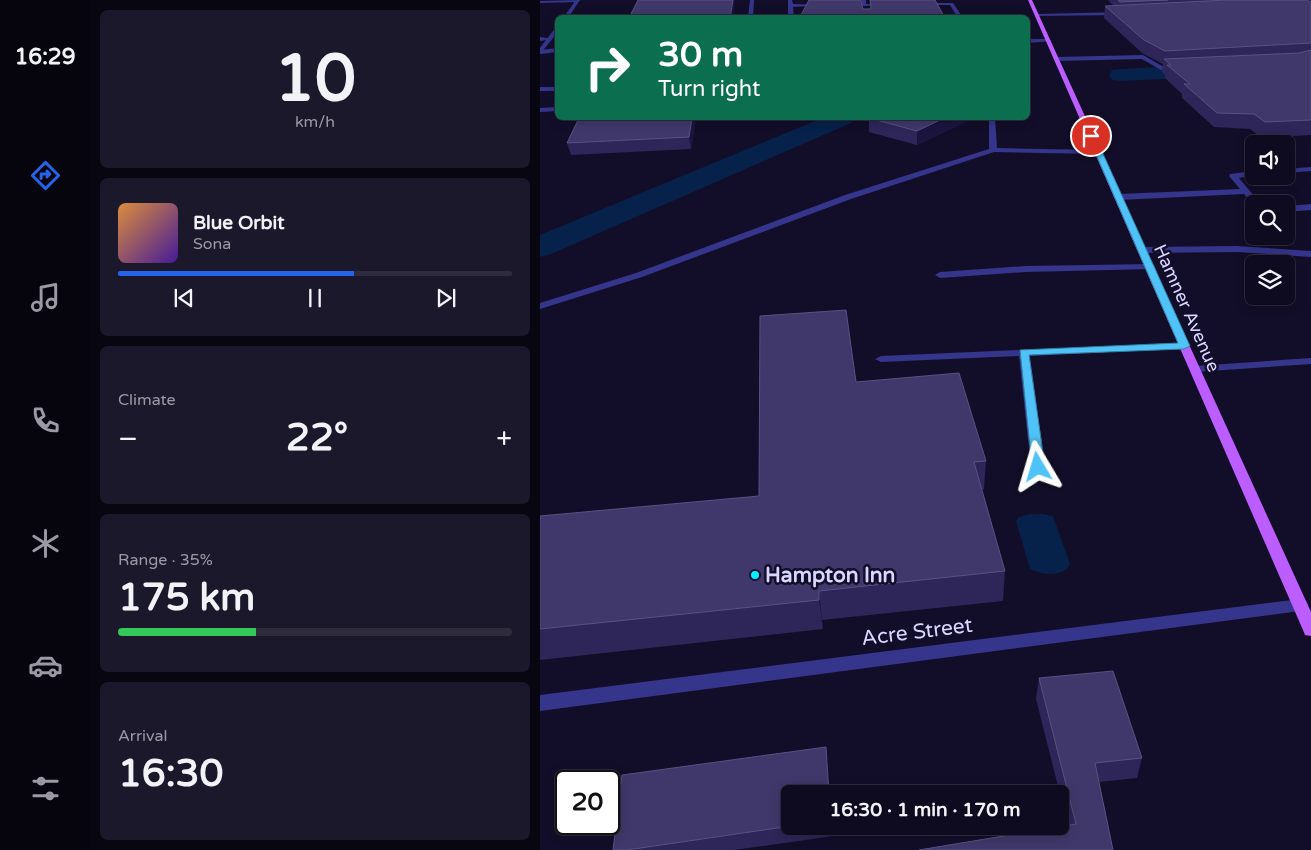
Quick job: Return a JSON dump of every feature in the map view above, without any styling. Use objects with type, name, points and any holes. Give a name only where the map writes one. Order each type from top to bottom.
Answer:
[{"type":"main road","name":"Hamner Avenue","points":[[1030,0],[1311,630]]},
{"type":"street","points":[[540,2],[578,0]]},
{"type":"street","points":[[568,15],[578,0]]},
{"type":"street","points":[[750,15],[752,0]]},
{"type":"street","points":[[790,3],[827,4]]},
{"type":"street","points":[[855,4],[893,5]]},
{"type":"street","points":[[912,5],[951,4],[959,15]]},
{"type":"street","points":[[1038,16],[1124,13]]},
{"type":"street","points":[[540,52],[555,32]]},
{"type":"street","points":[[540,39],[550,39]]},
{"type":"street","points":[[1030,41],[1049,41]]},
{"type":"street","points":[[540,52],[555,50]]},
{"type":"street","points":[[1057,59],[1143,57],[1161,68],[1190,67]]},
{"type":"street","points":[[540,89],[555,89]]},
{"type":"street","points":[[540,110],[555,109]]},
{"type":"street","points":[[992,120],[993,150]]},
{"type":"street","points":[[540,306],[639,275],[848,198],[993,150],[1098,152]]},
{"type":"street","points":[[1295,170],[1311,169]]},
{"type":"street","points":[[1245,174],[1233,176],[1249,195]]},
{"type":"street","points":[[1119,197],[1246,191]]},
{"type":"street","points":[[1295,209],[1311,208]]},
{"type":"street","points":[[1142,250],[1237,249],[1311,254]]},
{"type":"street","points":[[940,275],[1026,269],[1150,267]]},
{"type":"street","points":[[882,359],[1184,346]]},
{"type":"street","points":[[1024,352],[1038,467]]},
{"type":"street","points":[[1195,369],[1311,361]]},
{"type":"street","name":"Acre Street","points":[[540,703],[1300,605]]},
{"type":"water","points":[[1030,514],[1053,516],[1070,564],[1062,572],[1046,574],[1030,569],[1016,521],[1019,517]]},
{"type":"building","points":[[638,0],[733,0],[730,15],[630,15]]},
{"type":"building","points":[[809,0],[861,0],[863,9],[870,9],[870,0],[935,0],[943,15],[801,15]]},
{"type":"building","points":[[1118,0],[1168,0],[1120,2]]},
{"type":"building","points":[[1227,0],[1307,0],[1311,2],[1311,43],[1165,51],[1144,40],[1105,6]]},
{"type":"building","points":[[1311,50],[1311,120],[1265,122],[1254,114],[1217,113],[1184,84],[1190,84],[1167,65],[1171,65],[1164,59],[1299,53]]},
{"type":"building","points":[[578,120],[692,120],[689,137],[567,143]]},
{"type":"building","points":[[876,120],[940,120],[917,131]]},
{"type":"building","points":[[846,310],[856,382],[959,373],[986,461],[974,462],[1005,571],[819,591],[819,600],[540,629],[540,516],[759,496],[760,316]]},
{"type":"building","points":[[1113,671],[1142,758],[1095,763],[1113,850],[919,850],[1010,835],[1069,835],[1069,825],[1076,824],[1069,796],[1069,785],[1066,785],[1039,678]]},
{"type":"building","points":[[826,747],[828,785],[781,785],[781,827],[627,850],[613,850],[615,835],[620,835],[622,775]]},
{"type":"waterway","points":[[1120,75],[1311,66]]},
{"type":"waterway","points":[[540,247],[837,120]]},
{"type":"place","name":"Hampton Inn","points":[[755,575]]},
{"type":"route","points":[[1038,467],[1024,352],[1184,346],[1091,136]]}]
